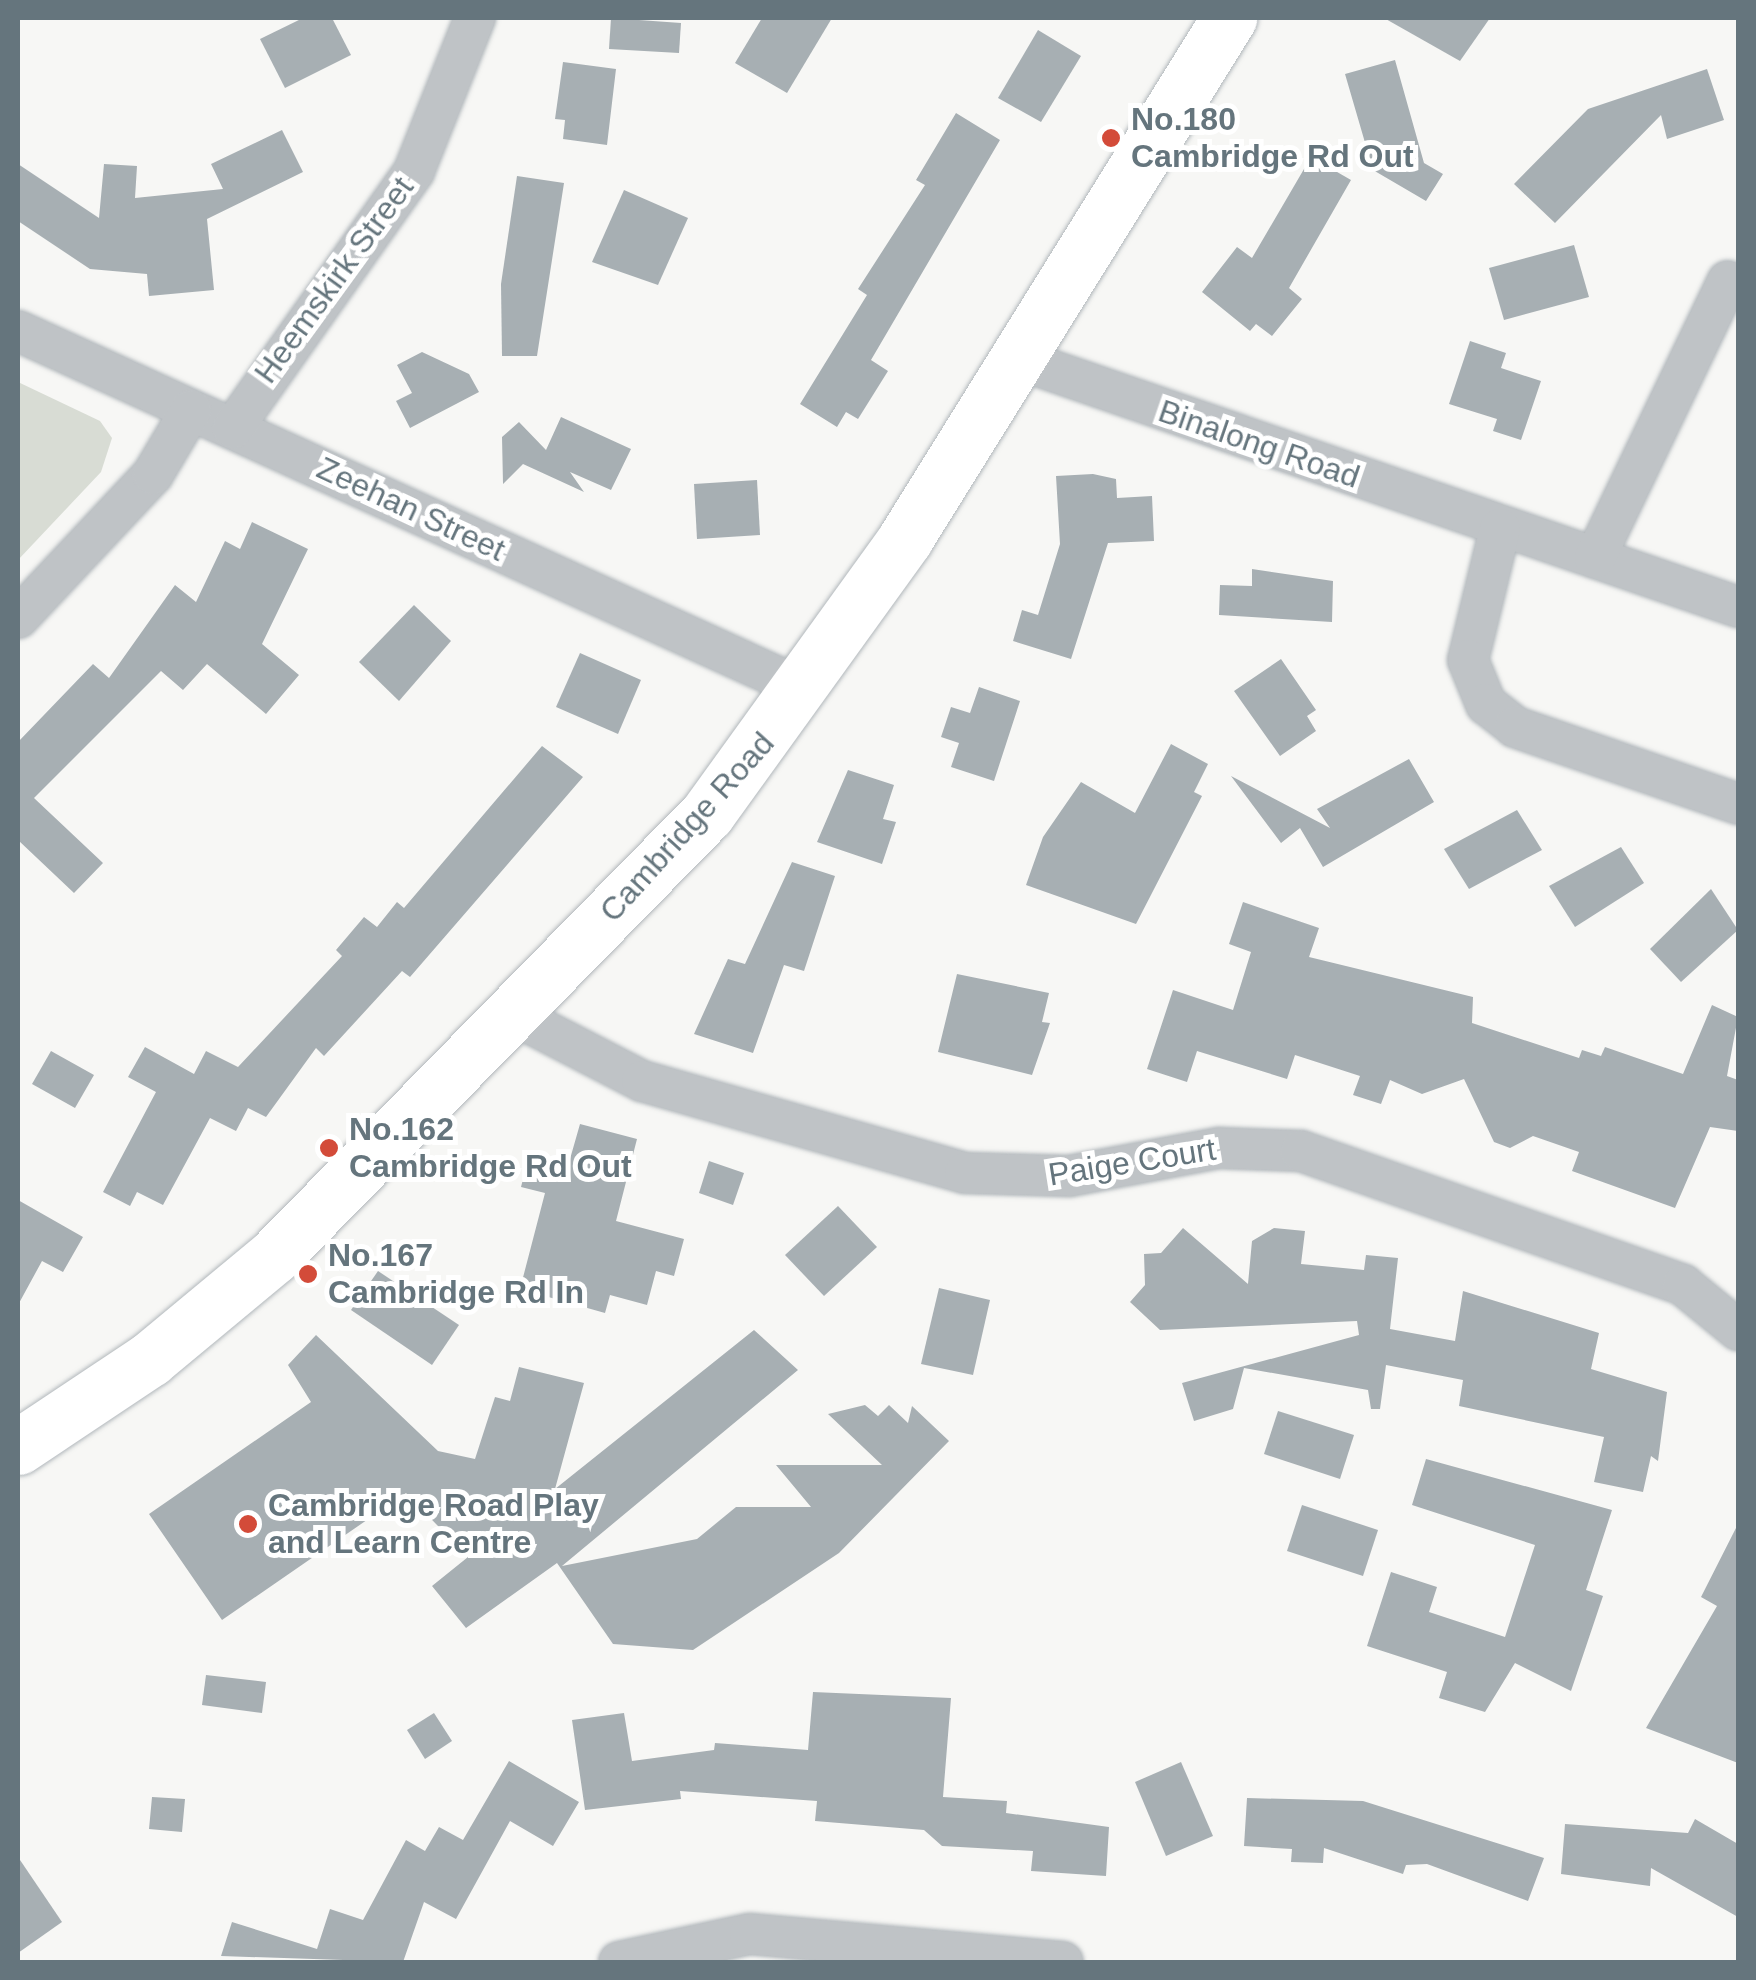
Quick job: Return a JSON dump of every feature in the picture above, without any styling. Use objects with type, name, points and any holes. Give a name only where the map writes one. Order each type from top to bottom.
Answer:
[{"type":"main road","name":"Cambridge Road","points":[[18,1447],[150,1359],[274,1256],[707,814],[804,689],[1018,359],[1229,18]]},
{"type":"street","name":"Heemskirk Street","points":[[233,428],[414,171],[475,18]]},
{"type":"street","points":[[1596,558],[1728,281]]},
{"type":"street","name":"Zeehan Street","points":[[18,331],[804,689]]},
{"type":"street","name":"Binalong Road","points":[[1018,359],[1500,529],[1738,607]]},
{"type":"street","points":[[18,618],[153,474],[191,410]]},
{"type":"street","points":[[1500,529],[1468,660],[1486,704],[1515,727],[1738,804]]},
{"type":"street","name":"Paige Court","points":[[514,1014],[642,1082],[965,1173],[1070,1176],[1219,1148],[1301,1151],[1683,1284],[1738,1330]]},
{"type":"street","points":[[619,1962],[750,1934],[1063,1962]]},
{"type":"shaded area","points":[[18,382],[100,421],[112,438],[101,472],[18,560]]},
{"type":"building","points":[[303,18],[332,18],[351,55],[285,88],[260,39]]},
{"type":"building","points":[[611,18],[681,23],[679,53],[609,49]]},
{"type":"building","points":[[762,18],[832,18],[787,93],[735,63]]},
{"type":"building","points":[[1384,18],[1490,18],[1460,61]]},
{"type":"building","points":[[1038,30],[1081,56],[1041,122],[998,98]]},
{"type":"building","points":[[1395,60],[1424,163],[1443,174],[1426,201],[1373,170],[1345,74]]},
{"type":"building","points":[[563,62],[616,69],[607,145],[563,139],[565,120],[555,119]]},
{"type":"building","points":[[1707,69],[1724,120],[1667,139],[1661,115],[1555,223],[1514,184],[1588,109]]},
{"type":"building","points":[[956,113],[1000,140],[871,360],[888,371],[858,419],[846,412],[837,427],[800,404],[867,295],[858,289],[925,185],[916,180]]},
{"type":"building","points":[[282,130],[303,172],[207,219],[214,290],[149,296],[147,274],[90,269],[18,221],[18,164],[99,218],[104,164],[137,166],[135,198],[223,189],[211,164]]},
{"type":"building","points":[[1311,157],[1351,180],[1289,288],[1302,299],[1272,336],[1256,324],[1250,331],[1202,292],[1237,247],[1252,258]]},
{"type":"building","points":[[517,176],[564,183],[537,356],[502,356],[501,284]]},
{"type":"building","points":[[624,190],[688,218],[658,285],[592,262]]},
{"type":"building","points":[[1574,245],[1589,297],[1504,320],[1489,268]]},
{"type":"building","points":[[1470,341],[1506,353],[1501,368],[1541,381],[1521,440],[1493,431],[1497,419],[1449,404]]},
{"type":"building","points":[[422,352],[469,374],[479,392],[410,428],[396,401],[412,393],[397,365]]},
{"type":"building","points":[[561,417],[631,449],[611,490],[570,472],[584,492],[523,464],[503,484],[502,437],[519,422],[546,450]]},
{"type":"building","points":[[1093,474],[1116,479],[1117,498],[1152,496],[1154,541],[1108,543],[1071,659],[1013,641],[1022,610],[1038,615],[1060,544],[1056,476]]},
{"type":"building","points":[[757,480],[760,535],[697,539],[694,484]]},
{"type":"building","points":[[252,522],[308,549],[262,644],[299,675],[266,714],[207,664],[183,690],[161,671],[34,798],[103,863],[74,893],[18,840],[18,742],[93,664],[109,678],[175,585],[196,602],[225,541],[240,549]]},
{"type":"building","points":[[1252,569],[1333,581],[1332,622],[1219,615],[1220,585],[1252,586]]},
{"type":"building","points":[[414,605],[451,641],[399,701],[359,662]]},
{"type":"building","points":[[580,653],[641,680],[618,734],[556,707]]},
{"type":"building","points":[[1281,659],[1316,710],[1307,716],[1316,731],[1280,756],[1234,691]]},
{"type":"building","points":[[979,687],[1020,701],[994,781],[951,767],[959,743],[941,737],[951,707],[970,713]]},
{"type":"building","points":[[1171,744],[1208,764],[1194,792],[1202,796],[1136,924],[1026,885],[1043,837],[1081,782],[1135,813]]},
{"type":"building","points":[[542,746],[583,777],[410,977],[402,971],[324,1056],[316,1048],[266,1117],[248,1108],[236,1131],[210,1118],[163,1205],[137,1192],[130,1206],[103,1192],[156,1092],[128,1077],[145,1047],[194,1074],[206,1051],[238,1067],[342,956],[336,950],[364,917],[377,927],[397,902],[404,908]]},
{"type":"building","points":[[1409,759],[1434,802],[1323,867],[1300,828],[1281,843],[1231,776],[1330,828],[1317,809]]},
{"type":"building","points":[[848,770],[894,785],[883,819],[896,822],[882,864],[817,842]]},
{"type":"building","points":[[1517,810],[1542,850],[1469,889],[1444,849]]},
{"type":"building","points":[[1621,847],[1644,883],[1575,927],[1549,886]]},
{"type":"building","points":[[792,862],[835,876],[804,971],[784,965],[753,1053],[694,1034],[728,959],[745,964]]},
{"type":"building","points":[[1711,889],[1738,930],[1681,982],[1650,949]]},
{"type":"building","points":[[1243,902],[1319,928],[1309,957],[1473,997],[1472,1023],[1579,1058],[1582,1050],[1601,1056],[1605,1047],[1683,1074],[1712,1005],[1738,1017],[1727,1076],[1738,1080],[1738,1131],[1710,1127],[1675,1208],[1572,1171],[1579,1152],[1533,1136],[1510,1148],[1494,1142],[1464,1079],[1422,1094],[1390,1080],[1381,1104],[1353,1095],[1360,1076],[1295,1055],[1287,1079],[1197,1051],[1187,1082],[1147,1069],[1173,990],[1233,1010],[1251,952],[1229,944]]},
{"type":"building","points":[[957,974],[1049,993],[1042,1022],[1050,1023],[1032,1075],[938,1052]]},
{"type":"building","points":[[51,1051],[94,1075],[75,1108],[32,1084]]},
{"type":"building","points":[[580,1124],[637,1139],[616,1221],[684,1239],[674,1276],[656,1271],[647,1305],[610,1295],[605,1313],[520,1289],[545,1193],[521,1187],[529,1155],[568,1166]]},
{"type":"building","points":[[709,1161],[744,1173],[733,1205],[699,1193]]},
{"type":"building","points":[[18,1200],[83,1237],[63,1272],[42,1261],[18,1305]]},
{"type":"building","points":[[838,1206],[877,1247],[824,1296],[785,1255]]},
{"type":"building","points":[[1183,1228],[1248,1284],[1252,1241],[1274,1228],[1305,1231],[1301,1264],[1364,1270],[1366,1255],[1398,1258],[1390,1329],[1455,1341],[1463,1291],[1599,1333],[1591,1369],[1667,1392],[1658,1461],[1651,1456],[1643,1492],[1594,1482],[1604,1437],[1459,1406],[1463,1380],[1386,1365],[1380,1409],[1371,1409],[1368,1390],[1244,1368],[1233,1409],[1194,1421],[1182,1383],[1359,1335],[1357,1321],[1160,1330],[1130,1302],[1145,1285],[1144,1254],[1161,1253]]},
{"type":"building","points":[[378,1271],[459,1325],[432,1365],[351,1310]]},
{"type":"building","points":[[939,1288],[990,1300],[973,1375],[921,1364]]},
{"type":"building","points":[[754,1330],[798,1370],[562,1566],[697,1539],[736,1507],[811,1507],[776,1465],[882,1465],[828,1414],[865,1405],[878,1416],[889,1405],[908,1423],[912,1406],[949,1441],[839,1553],[693,1650],[613,1644],[557,1563],[466,1628],[432,1586],[468,1557],[406,1493],[222,1620],[149,1514],[311,1402],[288,1365],[316,1335],[438,1451],[475,1459],[495,1397],[510,1401],[519,1367],[584,1383],[555,1489]]},
{"type":"building","points":[[1278,1411],[1354,1435],[1340,1479],[1264,1454]]},
{"type":"building","points":[[1426,1459],[1612,1510],[1586,1590],[1603,1596],[1571,1691],[1515,1663],[1485,1712],[1439,1698],[1447,1672],[1367,1646],[1391,1572],[1437,1587],[1429,1612],[1505,1637],[1535,1545],[1412,1505]]},
{"type":"building","points":[[1302,1505],[1378,1530],[1363,1576],[1287,1551]]},
{"type":"building","points":[[1738,1524],[1738,1763],[1646,1728],[1717,1606],[1701,1597]]},
{"type":"building","points":[[206,1675],[266,1682],[262,1713],[202,1705]]},
{"type":"building","points":[[813,1692],[951,1698],[943,1797],[1007,1801],[1006,1813],[1109,1827],[1106,1876],[1031,1871],[1033,1851],[942,1846],[924,1830],[815,1821],[817,1801],[680,1791],[681,1799],[585,1810],[572,1720],[624,1713],[632,1761],[714,1750],[715,1743],[808,1750]]},
{"type":"building","points":[[434,1713],[452,1741],[425,1759],[407,1730]]},
{"type":"building","points":[[509,1761],[579,1802],[553,1846],[510,1821],[456,1919],[424,1902],[403,1962],[221,1956],[232,1922],[317,1949],[330,1909],[363,1920],[406,1840],[425,1851],[439,1827],[463,1840]]},
{"type":"building","points":[[1181,1762],[1213,1836],[1166,1856],[1135,1782]]},
{"type":"building","points":[[152,1797],[185,1799],[182,1832],[149,1829]]},
{"type":"building","points":[[1247,1798],[1363,1801],[1544,1858],[1528,1901],[1427,1864],[1406,1865],[1403,1874],[1324,1848],[1323,1863],[1291,1862],[1292,1849],[1244,1846]]},
{"type":"building","points":[[1695,1819],[1738,1844],[1738,1917],[1651,1868],[1650,1886],[1561,1874],[1565,1824],[1688,1833]]},
{"type":"building","points":[[18,1857],[62,1922],[18,1953]]},
{"type":"place","name":"No.180 Cambridge Rd Out","points":[[1111,138]]},
{"type":"place","name":"No.162 Cambridge Rd Out","points":[[329,1148]]},
{"type":"place","name":"No.167 Cambridge Rd In","points":[[308,1274]]},
{"type":"place","name":"Cambridge Road Play and Learn Centre","points":[[248,1524]]}]
